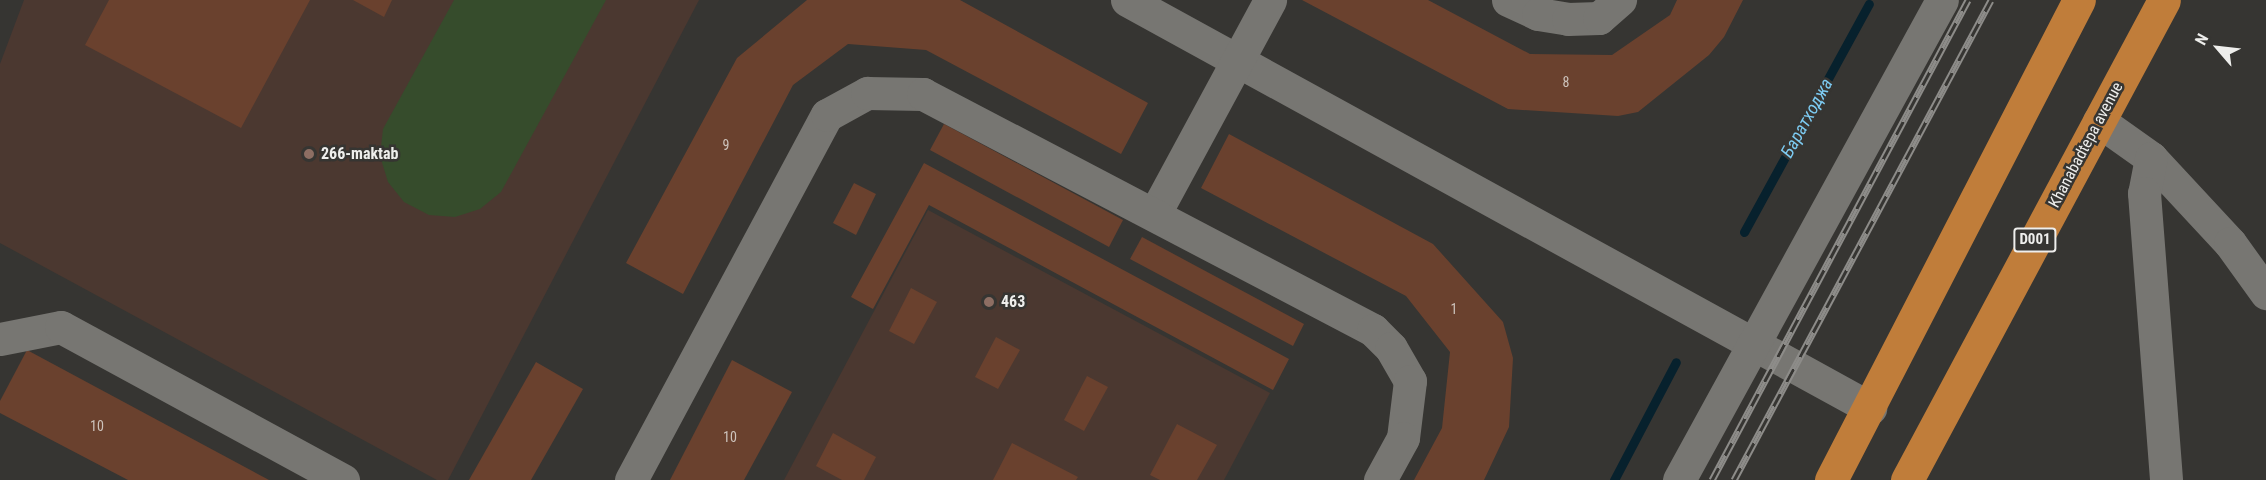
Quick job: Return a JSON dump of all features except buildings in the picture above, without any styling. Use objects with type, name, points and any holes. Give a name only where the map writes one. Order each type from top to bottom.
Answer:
[{"type":"highway","points":[[1831,480],[2079,0]]},
{"type":"highway","name":"Khanabadtepa avenue","points":[[1907,480],[2164,0]]},
{"type":"street","points":[[1127,0],[1238,58],[1870,408]]},
{"type":"street","points":[[1155,213],[1270,0]]},
{"type":"street","points":[[1508,0],[1538,14],[1568,19],[1599,18],[1620,0]]},
{"type":"street","points":[[1679,480],[1942,0]]},
{"type":"street","points":[[631,480],[827,115],[867,93],[923,94],[1155,213],[1365,325],[1391,348],[1410,381],[1403,438],[1380,480]]},
{"type":"street","points":[[2099,120],[2151,158],[2230,243],[2266,293]]},
{"type":"street","points":[[2151,158],[2144,192],[2166,480]]},
{"type":"street","points":[[0,339],[61,327],[343,480]]},
{"type":"shaded area","name":"266-maktab","points":[[24,0],[699,0],[448,480],[437,480],[0,243],[0,64]]},
{"type":"shaded area","name":"463","points":[[928,210],[1270,393],[1224,480],[784,480]]},
{"type":"green space","points":[[454,0],[606,0],[501,192],[480,209],[455,217],[429,215],[404,202],[388,182],[380,156],[383,129]]},
{"type":"waterway","name":"Баратходжа","points":[[1744,232],[1869,4]]},
{"type":"waterway","name":"Баратходжа","points":[[1614,480],[1676,362]]},
{"type":"railway","points":[[1712,480],[1968,0]]},
{"type":"railway","points":[[1734,480],[1991,0]]},
{"type":"place","name":"266-maktab","points":[[309,154]]},
{"type":"place","name":"463","points":[[989,302]]}]
